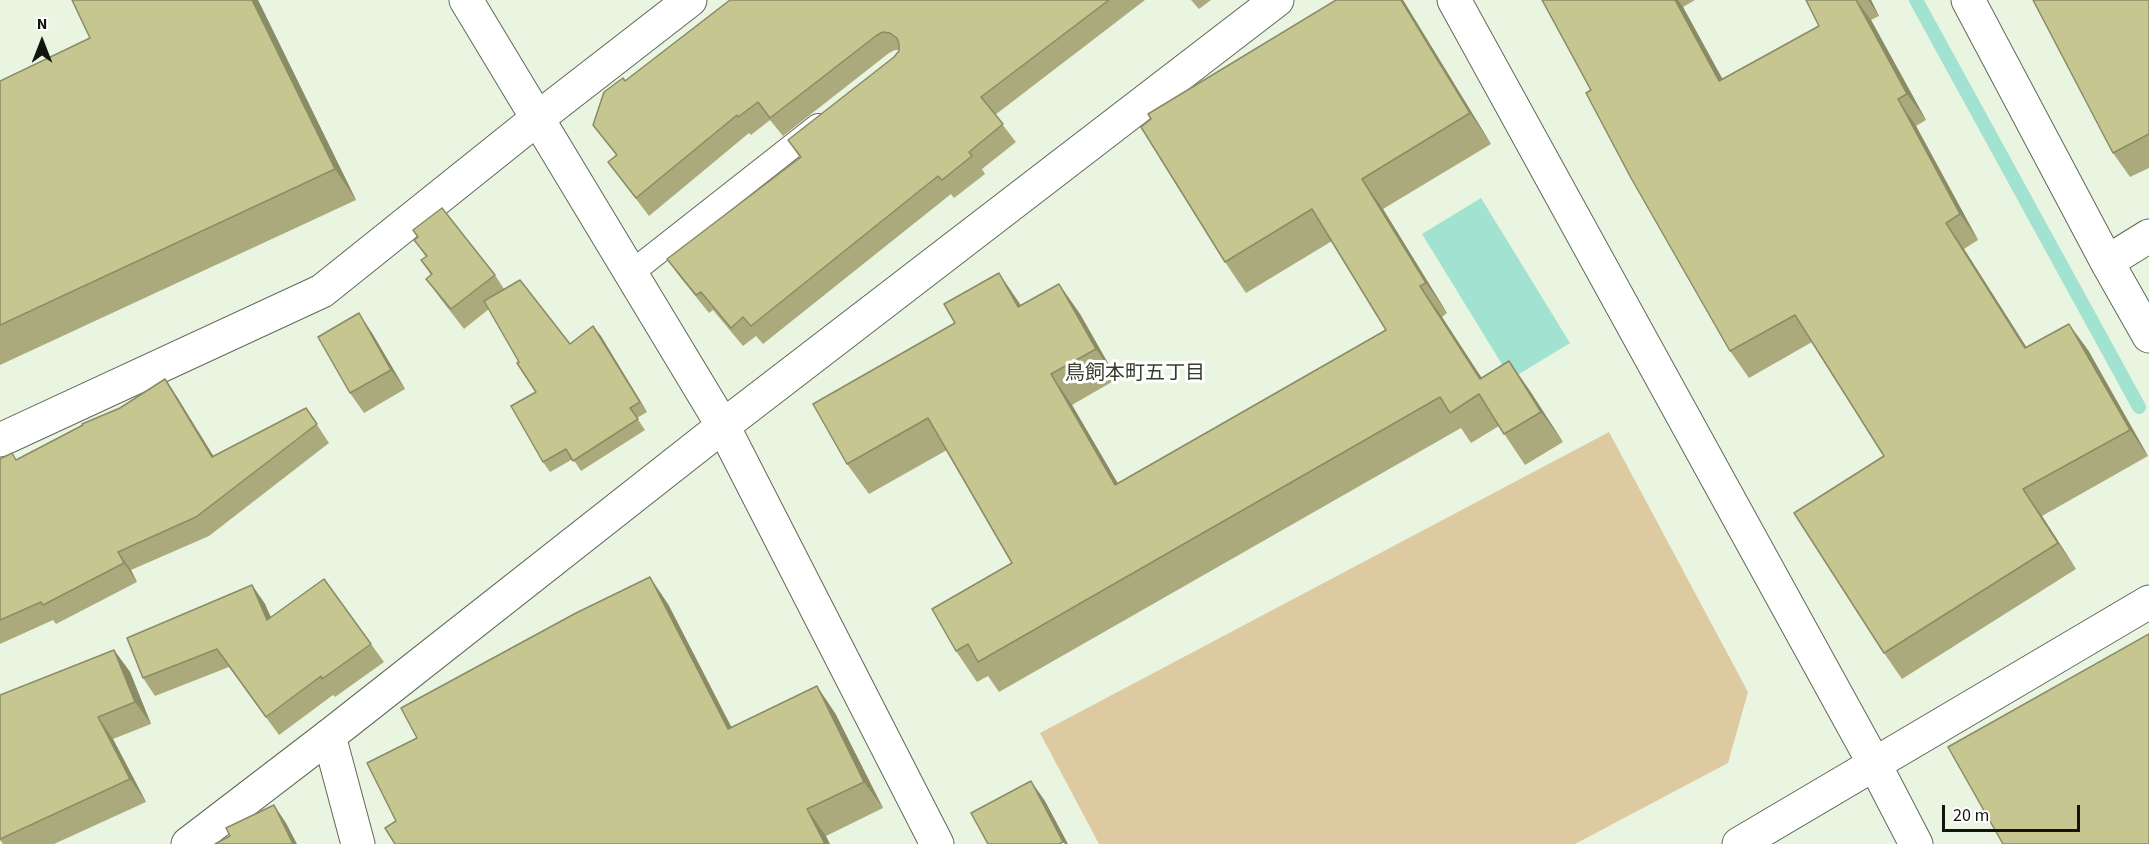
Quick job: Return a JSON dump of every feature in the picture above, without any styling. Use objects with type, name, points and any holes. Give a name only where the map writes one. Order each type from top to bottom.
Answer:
[{"type":"street","points":[[466,0],[723,426],[937,844]]},
{"type":"street","points":[[0,440],[322,291],[690,0]]},
{"type":"street","points":[[188,844],[723,426],[1277,0]]},
{"type":"street","points":[[1454,0],[1875,765],[1916,844]]},
{"type":"street","points":[[1968,0],[2107,262],[2149,336]]},
{"type":"street","points":[[2107,262],[2149,236]]},
{"type":"street","points":[[1739,844],[2149,602]]},
{"type":"street","points":[[329,736],[358,844]]},
{"type":"lane","points":[[631,273],[833,114]]},
{"type":"shaded area","points":[[1609,432],[1748,692],[1728,763],[1575,844],[1099,844],[1040,733]]},
{"type":"water","points":[[1481,198],[1570,343],[1511,379],[1422,234]]},
{"type":"building","points":[[72,0],[252,0],[335,169],[0,325],[0,81],[90,38]]},
{"type":"building","points":[[730,0],[1109,0],[981,97],[1003,124],[969,152],[972,156],[942,180],[938,176],[751,326],[743,317],[731,328],[701,292],[696,295],[667,259],[801,157],[788,140],[894,57],[899,51],[899,44],[897,38],[890,33],[883,32],[877,35],[770,118],[758,102],[738,117],[737,115],[636,198],[608,162],[617,155],[593,125],[604,92],[623,78],[625,81]]},
{"type":"building","points":[[1336,0],[1401,0],[1470,113],[1362,179],[1426,283],[1420,286],[1480,379],[1509,361],[1541,412],[1504,434],[1479,394],[1450,413],[1440,397],[978,662],[968,644],[956,651],[932,609],[1012,563],[928,418],[847,464],[813,404],[955,323],[944,304],[999,273],[1018,307],[1059,284],[1096,349],[1051,374],[1115,485],[1386,330],[1312,209],[1225,262],[1141,127],[1151,119],[1148,114]]},
{"type":"building","points":[[1542,0],[1675,0],[1719,81],[1819,26],[1806,0],[1856,0],[1907,94],[1898,99],[1960,214],[1946,223],[2025,348],[2069,324],[2130,430],[2023,489],[2058,543],[1884,653],[1794,513],[1884,456],[1795,315],[1730,351],[1631,178],[1586,93],[1591,90]]},
{"type":"building","points":[[2033,0],[2149,0],[2149,134],[2113,153]]},
{"type":"building","points":[[442,208],[495,275],[451,309],[426,279],[432,274],[421,260],[427,256],[414,240],[418,237],[413,230]]},
{"type":"building","points":[[520,280],[570,344],[593,326],[640,402],[630,408],[638,419],[573,461],[566,449],[543,462],[511,406],[536,392],[517,363],[519,362],[484,301]]},
{"type":"building","points":[[359,313],[391,370],[350,393],[318,337]]},
{"type":"building","points":[[165,379],[212,457],[306,408],[317,424],[196,517],[118,552],[124,563],[43,605],[41,602],[0,620],[0,459],[12,453],[16,460],[82,424],[120,408]]},
{"type":"building","points":[[650,577],[728,729],[817,686],[864,782],[807,809],[825,844],[395,844],[385,828],[396,821],[367,763],[417,738],[401,708],[576,613]]},
{"type":"building","points":[[324,579],[371,644],[322,679],[321,676],[266,717],[217,649],[143,678],[127,638],[252,585],[267,620]]},
{"type":"building","points":[[2149,634],[2149,844],[2003,844],[1948,747]]},
{"type":"building","points":[[114,650],[135,702],[98,717],[130,779],[0,839],[0,695]]},
{"type":"building","points":[[1031,781],[1063,842],[1059,844],[988,844],[971,813]]},
{"type":"building","points":[[274,805],[293,844],[215,844],[230,836],[226,828]]},
{"type":"waterway","points":[[1916,0],[2139,407]]},
{"type":"district","name":"鳥飼本町五丁目","points":[[1135,375]]}]
